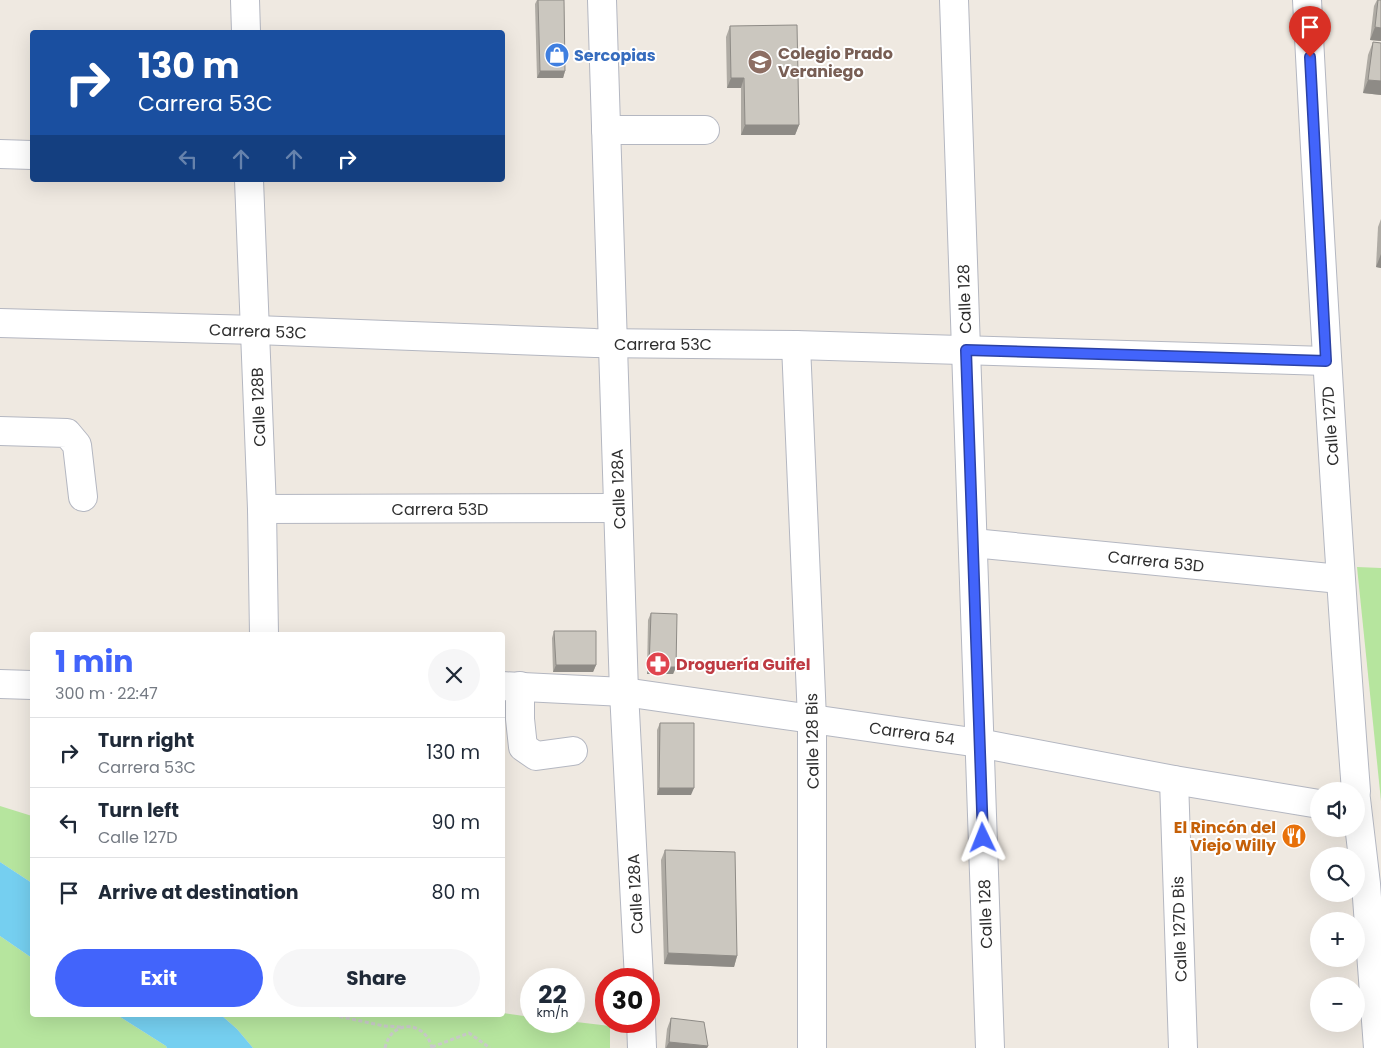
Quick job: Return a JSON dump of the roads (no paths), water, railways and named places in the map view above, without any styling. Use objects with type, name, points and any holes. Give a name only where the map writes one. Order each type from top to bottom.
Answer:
[{"type":"street","points":[[245,0],[246,30]]},
{"type":"street","name":"Calle 128A","points":[[602,0],[624,692],[638,968]]},
{"type":"street","name":"Calle 128","points":[[954,0],[990,1048]]},
{"type":"street","name":"Calle 127D","points":[[1307,0],[1326,361],[1355,782]]},
{"type":"street","points":[[606,130],[705,130]]},
{"type":"street","points":[[0,154],[30,155]]},
{"type":"street","name":"Calle 128B","points":[[249,182],[262,509],[264,632]]},
{"type":"street","name":"Carrera 53C","points":[[0,323],[614,343],[796,345],[1326,361]]},
{"type":"street","name":"Calle 128 Bis","points":[[796,345],[812,719],[812,1048]]},
{"type":"street","points":[[0,431],[67,433],[78,446],[83,497]]},
{"type":"street","name":"Carrera 53D","points":[[262,509],[618,508]]},
{"type":"street","name":"Carrera 53D","points":[[973,543],[1340,579]]},
{"type":"street","points":[[0,684],[30,684]]},
{"type":"street","points":[[511,686],[520,719],[523,747],[536,756],[573,751]]},
{"type":"street","name":"Carrera 54","points":[[511,686],[624,692],[979,743],[1174,780],[1310,803]]},
{"type":"street","name":"Calle 127D Bis","points":[[1174,780],[1183,1048]]},
{"type":"street","name":"Calle 127D","points":[[1363,837],[1373,884],[1378,1048]]},
{"type":"street","points":[[641,1033],[642,1048]]},
{"type":"water","points":[[0,862],[30,882],[30,957],[0,936]]},
{"type":"water","points":[[120,1017],[223,1017],[237,1029],[253,1048],[167,1048]]},
{"type":"place","name":"Sercopias","points":[[557,55]]},
{"type":"place","name":"Colegio Prado Veraniego","points":[[760,62]]},
{"type":"place","name":"Droguería Guifel","points":[[658,664]]},
{"type":"place","name":"El Rincón del Viejo Willy","points":[[1294,836]]}]
